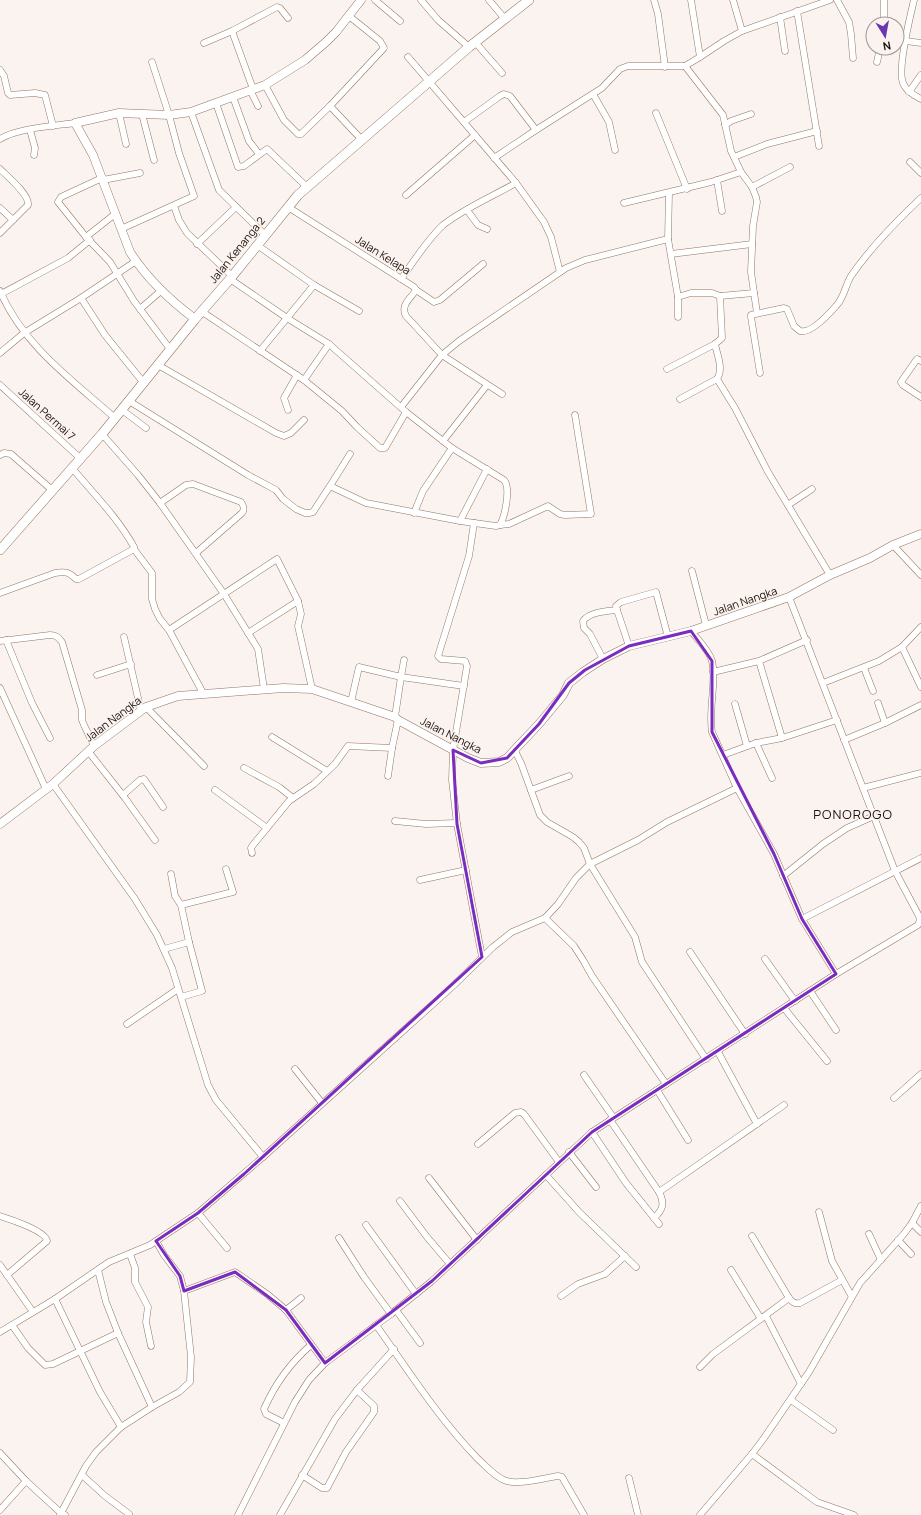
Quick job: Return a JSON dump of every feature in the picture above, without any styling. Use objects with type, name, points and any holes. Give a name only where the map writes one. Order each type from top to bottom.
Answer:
[{"type":"main road","name":"Jalan Kenanga 2","points":[[0,550],[102,434],[194,319],[231,278],[288,207],[307,187],[472,45],[529,0]]},
{"type":"street","points":[[0,139],[9,134],[75,123],[119,113],[169,115],[191,112],[233,97],[265,84],[305,60],[336,32],[361,0]]},
{"type":"street","points":[[375,0],[400,21]]},
{"type":"street","points":[[420,0],[438,20],[472,45],[502,73]]},
{"type":"street","points":[[489,0],[505,19]]},
{"type":"street","points":[[654,0],[665,67]]},
{"type":"street","points":[[691,0],[700,57]]},
{"type":"street","points":[[733,0],[742,31]]},
{"type":"street","points":[[494,158],[605,86],[620,69],[628,66],[685,66],[742,31],[797,10],[830,0]]},
{"type":"street","points":[[837,0],[849,22],[853,58]]},
{"type":"street","points":[[884,0],[884,16]]},
{"type":"street","points":[[914,0],[901,77],[909,92],[921,99]]},
{"type":"street","points":[[204,43],[232,31],[277,7],[280,8],[288,18]]},
{"type":"street","points":[[797,10],[819,146]]},
{"type":"street","points":[[265,84],[284,120],[298,134],[300,134],[330,106],[384,48],[380,41],[349,16]]},
{"type":"street","points":[[780,17],[785,51]]},
{"type":"street","points":[[232,31],[251,90],[258,106]]},
{"type":"street","points":[[906,41],[921,43]]},
{"type":"street","points":[[877,62],[878,56]]},
{"type":"street","points":[[408,57],[516,183],[544,222],[551,237],[560,272]]},
{"type":"street","points":[[121,229],[194,196],[179,154],[169,115],[152,62]]},
{"type":"street","points":[[685,66],[720,110],[729,145],[741,172],[752,187],[757,202],[752,244],[751,272],[757,313]]},
{"type":"street","points":[[0,70],[4,76],[8,93],[10,95],[35,93],[45,95],[53,126]]},
{"type":"street","points":[[909,92],[921,75]]},
{"type":"street","points":[[464,122],[500,96],[507,94],[536,130]]},
{"type":"street","points":[[593,94],[609,122],[615,150]]},
{"type":"street","points":[[233,97],[249,141],[259,154]]},
{"type":"street","points":[[216,103],[238,167],[244,166],[265,149],[269,149],[307,187]]},
{"type":"street","points":[[330,106],[362,140]]},
{"type":"street","points":[[191,112],[217,187],[222,194],[265,235]]},
{"type":"street","points":[[119,113],[126,144]]},
{"type":"street","points":[[656,113],[687,189]]},
{"type":"street","points":[[142,114],[154,160]]},
{"type":"street","points":[[725,125],[735,119],[751,114]]},
{"type":"street","points":[[75,123],[93,155],[128,248],[136,261],[162,290],[180,308],[194,319]]},
{"type":"street","points":[[30,130],[35,148],[34,155]]},
{"type":"street","points":[[734,157],[767,144],[817,131]]},
{"type":"street","points":[[406,195],[475,135]]},
{"type":"street","points":[[910,162],[921,173]]},
{"type":"street","points":[[752,187],[790,167]]},
{"type":"street","points":[[0,169],[28,199],[28,205],[0,232]]},
{"type":"street","points":[[624,203],[644,197],[687,189],[741,172]]},
{"type":"street","points":[[140,173],[102,179],[61,197],[58,200],[61,206],[88,239],[110,262],[140,309],[170,349]]},
{"type":"street","points":[[717,180],[722,211]]},
{"type":"street","points":[[401,279],[440,228],[467,210],[516,183]]},
{"type":"street","points":[[669,193],[668,239],[678,297],[678,317]]},
{"type":"street","points":[[760,373],[751,317],[752,314],[784,308],[787,309],[794,326],[800,331],[803,332],[817,324],[826,317],[841,300],[851,276],[875,246],[921,198]]},
{"type":"street","points":[[174,206],[183,228],[231,278],[287,318],[329,344],[406,412],[452,448],[504,480],[507,485],[505,508],[500,525]]},
{"type":"street","points":[[197,244],[236,207]]},
{"type":"street","name":"Jalan Kelapa","points":[[288,207],[409,283],[416,290],[406,303],[404,312],[442,355]]},
{"type":"street","points":[[0,208],[13,220]]},
{"type":"street","points":[[467,210],[478,226],[487,229]]},
{"type":"street","points":[[115,214],[68,258],[0,292],[24,333],[46,357],[115,418]]},
{"type":"street","points":[[401,407],[442,355],[459,341],[566,268],[585,260],[668,239]]},
{"type":"street","points":[[671,254],[752,244]]},
{"type":"street","points":[[257,245],[314,284],[359,311]]},
{"type":"street","points":[[0,353],[24,333],[81,298],[136,261]]},
{"type":"street","points":[[416,290],[434,302],[440,300],[483,264]]},
{"type":"street","points":[[260,351],[314,284]]},
{"type":"street","points":[[140,309],[162,290]]},
{"type":"street","points":[[678,297],[691,293],[712,293],[720,296],[754,293]]},
{"type":"street","points":[[667,369],[715,344],[723,336],[720,296]]},
{"type":"street","points":[[81,298],[105,335],[143,382]]},
{"type":"street","points":[[201,311],[304,380],[342,411],[380,448],[385,448],[406,412]]},
{"type":"street","points":[[304,380],[329,344]]},
{"type":"street","points":[[680,399],[717,379],[719,376],[720,368],[715,344]]},
{"type":"street","points":[[442,355],[502,394]]},
{"type":"street","points":[[921,361],[917,360],[901,384],[921,397]]},
{"type":"street","points":[[158,365],[269,429],[284,436],[291,433],[304,420]]},
{"type":"street","points":[[288,410],[284,398],[297,375]]},
{"type":"street","points":[[717,379],[735,408],[768,472],[830,575]]},
{"type":"street","name":"Jalan Permai 7","points":[[0,385],[80,458]]},
{"type":"street","points":[[443,441],[487,385]]},
{"type":"street","points":[[129,401],[248,475],[276,490],[283,499],[296,509],[306,513],[313,512],[350,454]]},
{"type":"street","points":[[122,410],[146,428]]},
{"type":"street","points":[[330,486],[366,503],[474,523],[500,525],[509,524],[545,506],[565,515],[591,514],[575,415]]},
{"type":"street","points":[[102,434],[160,502],[224,594],[258,649],[264,689]]},
{"type":"street","points":[[414,513],[424,491],[452,448]]},
{"type":"street","points":[[1,452],[11,454],[52,490]]},
{"type":"street","points":[[72,468],[114,517],[129,539],[134,550],[152,573],[152,593],[155,609],[160,619],[170,630],[203,693]]},
{"type":"street","points":[[460,521],[487,469]]},
{"type":"street","points":[[160,502],[186,485],[193,484],[241,502],[244,508],[242,513],[196,553]]},
{"type":"street","points":[[788,505],[812,489]]},
{"type":"street","points":[[474,523],[469,556],[438,656],[440,659],[466,662],[467,666],[453,750],[452,780],[457,823],[482,957]]},
{"type":"street","name":"Jalan Nangka","points":[[0,824],[49,786],[91,749],[143,709],[178,696],[283,688],[312,689],[397,719],[453,750],[481,763],[491,763],[507,758],[515,751],[563,695],[569,683],[603,659],[629,646],[691,630],[789,597],[830,575],[870,558],[893,545],[921,534]]},
{"type":"street","points":[[893,545],[921,575]]},
{"type":"street","points":[[0,593],[55,573],[69,573],[76,579],[79,579],[134,550]]},
{"type":"street","points":[[170,630],[277,559],[298,601],[301,614],[298,626],[312,689]]},
{"type":"street","points":[[692,571],[706,625]]},
{"type":"street","points":[[629,646],[616,606],[621,602],[656,592],[668,637]]},
{"type":"street","points":[[238,1515],[302,1389],[325,1363],[416,1294],[477,1240],[592,1132],[718,1052],[836,974],[918,925],[920,920],[919,916],[895,871],[789,597]]},
{"type":"street","points":[[248,633],[298,601]]},
{"type":"street","points":[[603,659],[590,634],[584,628],[583,621],[586,617],[600,612],[617,610]]},
{"type":"street","points":[[823,683],[879,661],[902,646],[921,627]]},
{"type":"street","points":[[691,630],[706,650],[712,661],[713,672],[710,724],[712,732],[737,788],[774,854],[802,919],[836,974]]},
{"type":"street","points":[[50,738],[3,641],[50,635],[55,635],[59,638],[62,642],[82,710],[82,720],[91,749],[155,840]]},
{"type":"street","points":[[124,637],[143,709],[204,766]]},
{"type":"street","points":[[713,672],[758,661],[806,640]]},
{"type":"street","points":[[902,646],[921,687]]},
{"type":"street","points":[[388,776],[404,660]]},
{"type":"street","points":[[758,661],[782,738]]},
{"type":"street","points":[[97,675],[131,664]]},
{"type":"street","points":[[351,702],[359,667],[401,677],[464,686]]},
{"type":"street","points":[[864,668],[873,692]]},
{"type":"street","points":[[0,688],[49,786],[135,899],[148,919],[164,949],[208,1085],[216,1100],[263,1157]]},
{"type":"street","points":[[878,703],[885,723]]},
{"type":"street","points":[[735,704],[747,746]]},
{"type":"street","points":[[844,740],[885,723],[921,705]]},
{"type":"street","points":[[723,755],[756,743],[782,738],[837,720]]},
{"type":"street","points":[[272,737],[328,771]]},
{"type":"street","points":[[756,743],[772,778]]},
{"type":"street","points":[[252,853],[251,848],[267,828],[294,798],[314,784],[328,771],[348,746],[392,748]]},
{"type":"street","points":[[515,751],[521,763],[540,815],[543,819],[579,842],[584,848],[590,864],[635,937],[642,962],[706,1059]]},
{"type":"street","points":[[244,768],[279,786],[294,798]]},
{"type":"street","points":[[864,788],[921,773]]},
{"type":"street","points":[[531,790],[569,776]]},
{"type":"street","points":[[123,795],[140,780],[144,779],[163,807]]},
{"type":"street","points":[[0,1332],[55,1299],[109,1262],[130,1254],[156,1241],[198,1214],[453,986],[482,957],[512,932],[545,918],[558,904],[576,878],[590,864],[638,840],[667,822],[737,788]]},
{"type":"street","points":[[215,790],[267,828]]},
{"type":"street","points":[[783,876],[823,844],[847,828],[874,816]]},
{"type":"street","points":[[395,821],[426,824],[457,823]]},
{"type":"street","points":[[802,919],[921,858]]},
{"type":"street","points":[[181,904],[233,892],[226,869]]},
{"type":"street","points":[[420,880],[466,870]]},
{"type":"street","points":[[171,874],[175,896],[181,904],[202,991],[181,998]]},
{"type":"street","points":[[545,918],[574,946],[592,976],[666,1084]]},
{"type":"street","points":[[164,949],[189,942]]},
{"type":"street","points":[[690,952],[745,1034]]},
{"type":"street","points":[[765,959],[795,1001]]},
{"type":"street","points":[[126,1024],[178,989]]},
{"type":"street","points":[[810,991],[836,1030]]},
{"type":"street","points":[[784,1008],[827,1061]]},
{"type":"street","points":[[718,1052],[757,1124]]},
{"type":"street","points":[[295,1069],[322,1103]]},
{"type":"street","points":[[894,1098],[921,1074]]},
{"type":"street","points":[[584,1075],[663,1199],[663,1207],[661,1212],[654,1218]]},
{"type":"street","points":[[657,1090],[688,1140]]},
{"type":"street","points":[[659,1192],[784,1105]]},
{"type":"street","points":[[478,1144],[515,1113],[521,1112],[559,1162]]},
{"type":"street","points":[[592,1132],[626,1182],[659,1224]]},
{"type":"street","points":[[569,1152],[596,1188]]},
{"type":"street","points":[[546,1176],[579,1212],[636,1267]]},
{"type":"street","points":[[429,1178],[477,1240]]},
{"type":"street","points":[[400,1201],[427,1237],[450,1264]]},
{"type":"street","points":[[700,1515],[752,1454],[801,1384],[852,1295],[867,1274],[881,1260],[912,1223],[921,1206]]},
{"type":"street","points":[[819,1212],[832,1261],[852,1295]]},
{"type":"street","points":[[198,1214],[227,1248]]},
{"type":"street","points":[[0,1216],[9,1218],[37,1231],[47,1239],[47,1241],[7,1275]]},
{"type":"street","points":[[912,1223],[921,1232]]},
{"type":"street","points":[[366,1225],[416,1294]]},
{"type":"street","points":[[869,1234],[881,1260]]},
{"type":"street","points":[[752,1236],[788,1298],[796,1304],[842,1280]]},
{"type":"street","points":[[339,1238],[364,1277],[391,1314]]},
{"type":"street","points":[[898,1240],[911,1254]]},
{"type":"street","points":[[0,1453],[26,1481],[62,1514],[82,1475],[96,1452],[121,1427],[179,1392],[190,1382],[191,1357],[184,1291],[180,1276],[164,1255],[156,1241]]},
{"type":"street","points":[[130,1254],[135,1268],[135,1282],[148,1307],[146,1322],[151,1346]]},
{"type":"street","points":[[561,1296],[578,1284],[605,1274],[625,1256]]},
{"type":"street","points":[[0,1265],[33,1312]]},
{"type":"street","points":[[98,1270],[106,1302],[152,1407]]},
{"type":"street","points":[[731,1270],[763,1318],[801,1384]]},
{"type":"street","points":[[184,1291],[235,1272],[267,1294],[286,1310],[325,1363]]},
{"type":"street","points":[[286,1310],[302,1298]]},
{"type":"street","points":[[700,1367],[713,1354],[788,1298]]},
{"type":"street","points":[[55,1299],[100,1392],[121,1427]]},
{"type":"street","points":[[396,1310],[420,1343]]},
{"type":"street","points":[[12,1325],[28,1348],[45,1365],[53,1364],[118,1332]]},
{"type":"street","points":[[376,1325],[419,1386],[461,1440],[488,1469],[503,1480],[512,1482],[558,1476],[562,1477],[584,1515]]},
{"type":"street","points":[[284,1423],[266,1414],[264,1409],[285,1372],[297,1357],[311,1345]]},
{"type":"street","points":[[280,1515],[334,1419],[357,1390],[394,1349]]},
{"type":"street","points":[[302,1476],[322,1488],[327,1488],[346,1452],[374,1412],[374,1406],[357,1390]]},
{"type":"street","points":[[790,1400],[833,1430]]},
{"type":"street","points":[[752,1454],[816,1502],[854,1515]]},
{"type":"street","points":[[82,1475],[105,1496],[129,1514]]},
{"type":"street","points":[[629,1478],[638,1515]]},
{"type":"street","points":[[0,1510],[26,1481]]},
{"type":"highlighted area","points":[[691,631],[712,661],[712,732],[774,854],[802,919],[836,974],[592,1132],[432,1281],[325,1363],[286,1310],[235,1272],[184,1291],[180,1276],[156,1241],[198,1213],[244,1174],[482,957],[457,824],[453,750],[481,763],[507,758],[539,724],[569,683],[585,670],[629,646]]},
{"type":"district","name":"PONOROGO","points":[[853,814]]}]
